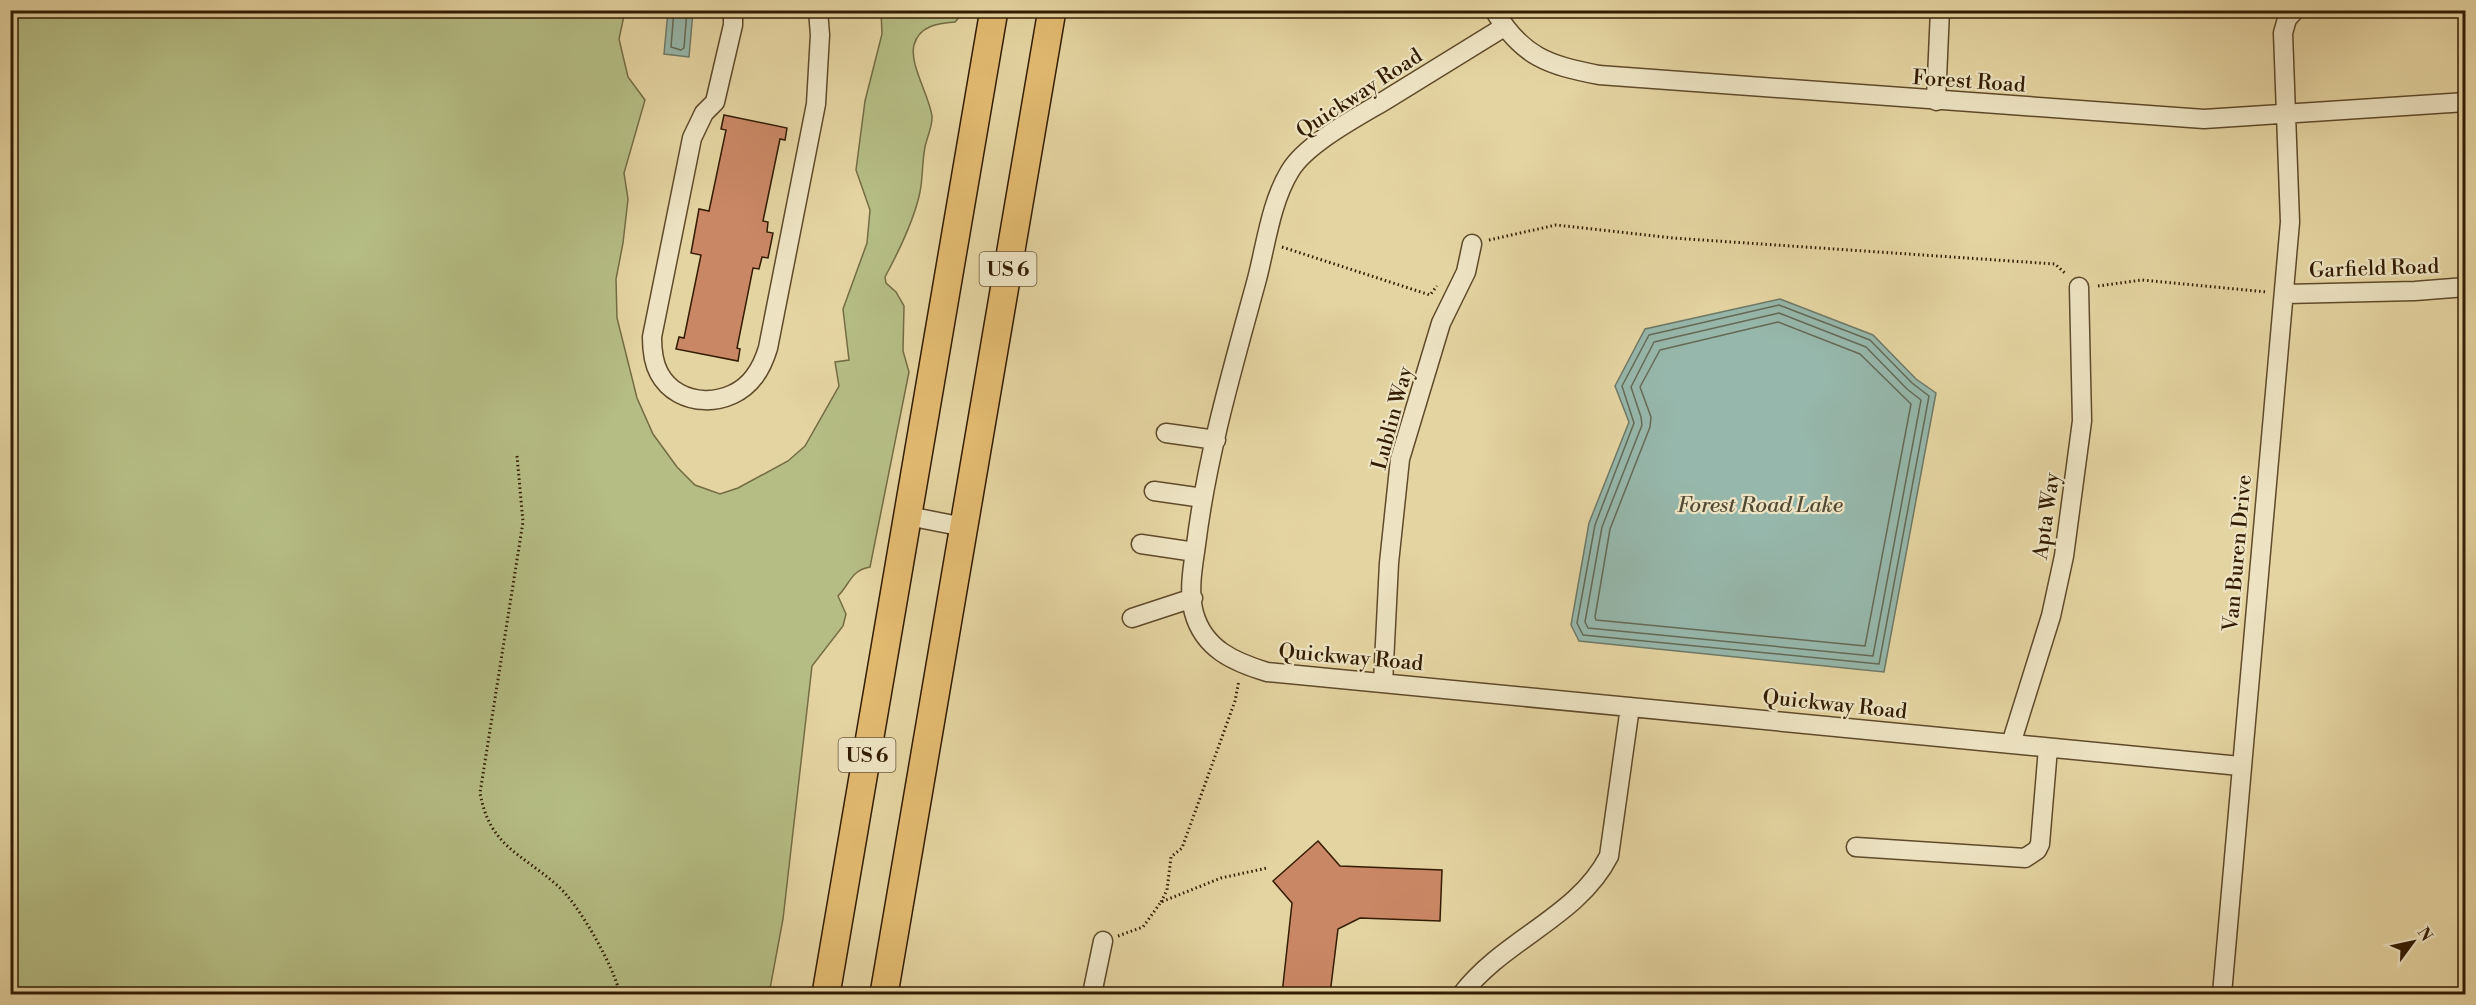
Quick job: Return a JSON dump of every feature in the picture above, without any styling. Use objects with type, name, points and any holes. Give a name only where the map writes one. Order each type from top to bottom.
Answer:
[{"type":"highway","name":"US 6","points":[[826,994],[994,10]]},
{"type":"highway","name":"US 6","points":[[884,994],[1052,10]]},
{"type":"street","points":[[733,10],[733,25],[715,102],[705,113],[692,138],[652,337],[653,356],[659,374],[671,388],[688,398],[707,401],[725,399],[742,389],[753,379],[762,365],[768,348],[816,104],[820,46],[818,10]]},
{"type":"street","name":"Forest Road","points":[[1494,10],[1504,27],[1526,50],[1541,59],[1569,69],[1599,75],[2204,119],[2466,102]]},
{"type":"street","points":[[1936,101],[1940,10]]},
{"type":"street","name":"Van Buren Drive","points":[[2222,994],[2240,766],[2290,222],[2283,33],[2287,19],[2295,10]]},
{"type":"street","name":"Quickway Road","points":[[1504,27],[1340,128],[1306,153],[1290,170],[1266,243],[1203,498],[1192,576],[1193,611],[1202,633],[1218,651],[1242,664],[1267,672],[2240,766]]},
{"type":"street","name":"Lublin Way","points":[[1383,683],[1389,563],[1400,459],[1441,323],[1466,272],[1472,243]]},
{"type":"street","name":"Apta Way","points":[[2011,744],[2052,616],[2064,556],[2082,422],[2079,287]]},
{"type":"street","name":"Garfield Road","points":[[2284,294],[2415,291],[2466,287]]},
{"type":"street","points":[[1166,433],[1216,440]]},
{"type":"street","points":[[1154,491],[1203,498]]},
{"type":"street","points":[[908,516],[964,527]]},
{"type":"street","points":[[1141,544],[1195,552]]},
{"type":"street","points":[[1132,618],[1193,598]]},
{"type":"street","points":[[1462,994],[1496,958],[1582,894],[1600,873],[1609,856],[1630,707]]},
{"type":"street","points":[[1856,847],[2025,858],[2033,854],[2040,844],[2048,748]]},
{"type":"street","points":[[1092,994],[1103,941]]},
{"type":"path","points":[[1472,243],[1556,225],[1673,238],[2055,264],[2079,287],[2142,280],[2284,294]]},
{"type":"path","points":[[1266,243],[1430,295],[1444,278]]},
{"type":"path","points":[[517,456],[523,522],[480,793],[483,813],[499,840],[558,886],[574,903],[614,977],[620,994]]},
{"type":"path","points":[[1103,941],[1143,927],[1161,902],[1167,890],[1171,857],[1182,848],[1235,701],[1242,664]]},
{"type":"path","points":[[1161,902],[1221,878],[1267,868]]},
{"type":"green space","points":[[10,11],[625,11],[619,39],[628,77],[645,100],[624,173],[628,199],[616,279],[617,318],[637,398],[653,434],[677,467],[695,485],[720,494],[738,488],[788,461],[805,446],[839,386],[835,362],[849,360],[843,309],[867,243],[870,210],[856,170],[865,101],[882,34],[881,11],[965,11],[955,22],[942,23],[925,30],[916,39],[914,45],[914,61],[930,108],[932,123],[925,147],[921,186],[914,214],[906,236],[885,277],[886,283],[896,292],[904,306],[903,351],[909,372],[870,567],[855,574],[838,596],[846,614],[843,626],[812,666],[783,919],[769,994],[11,994]]},
{"type":"water","points":[[668,11],[693,11],[689,57],[664,54]]},
{"type":"water","name":"Forest Road Lake","points":[[1780,299],[1873,335],[1916,379],[1936,393],[1884,672],[1579,641],[1571,625],[1589,523],[1629,422],[1615,386],[1645,329]]},
{"type":"building","points":[[724,115],[787,128],[785,140],[780,139],[763,221],[768,222],[767,232],[773,233],[768,258],[762,257],[759,269],[753,268],[737,348],[740,349],[738,361],[676,349],[679,337],[684,338],[701,255],[691,253],[699,209],[709,211],[726,130],[721,129]]},
{"type":"building","points":[[1318,841],[1340,866],[1442,870],[1440,921],[1360,918],[1338,929],[1330,994],[1282,994],[1292,903],[1273,881]]}]
